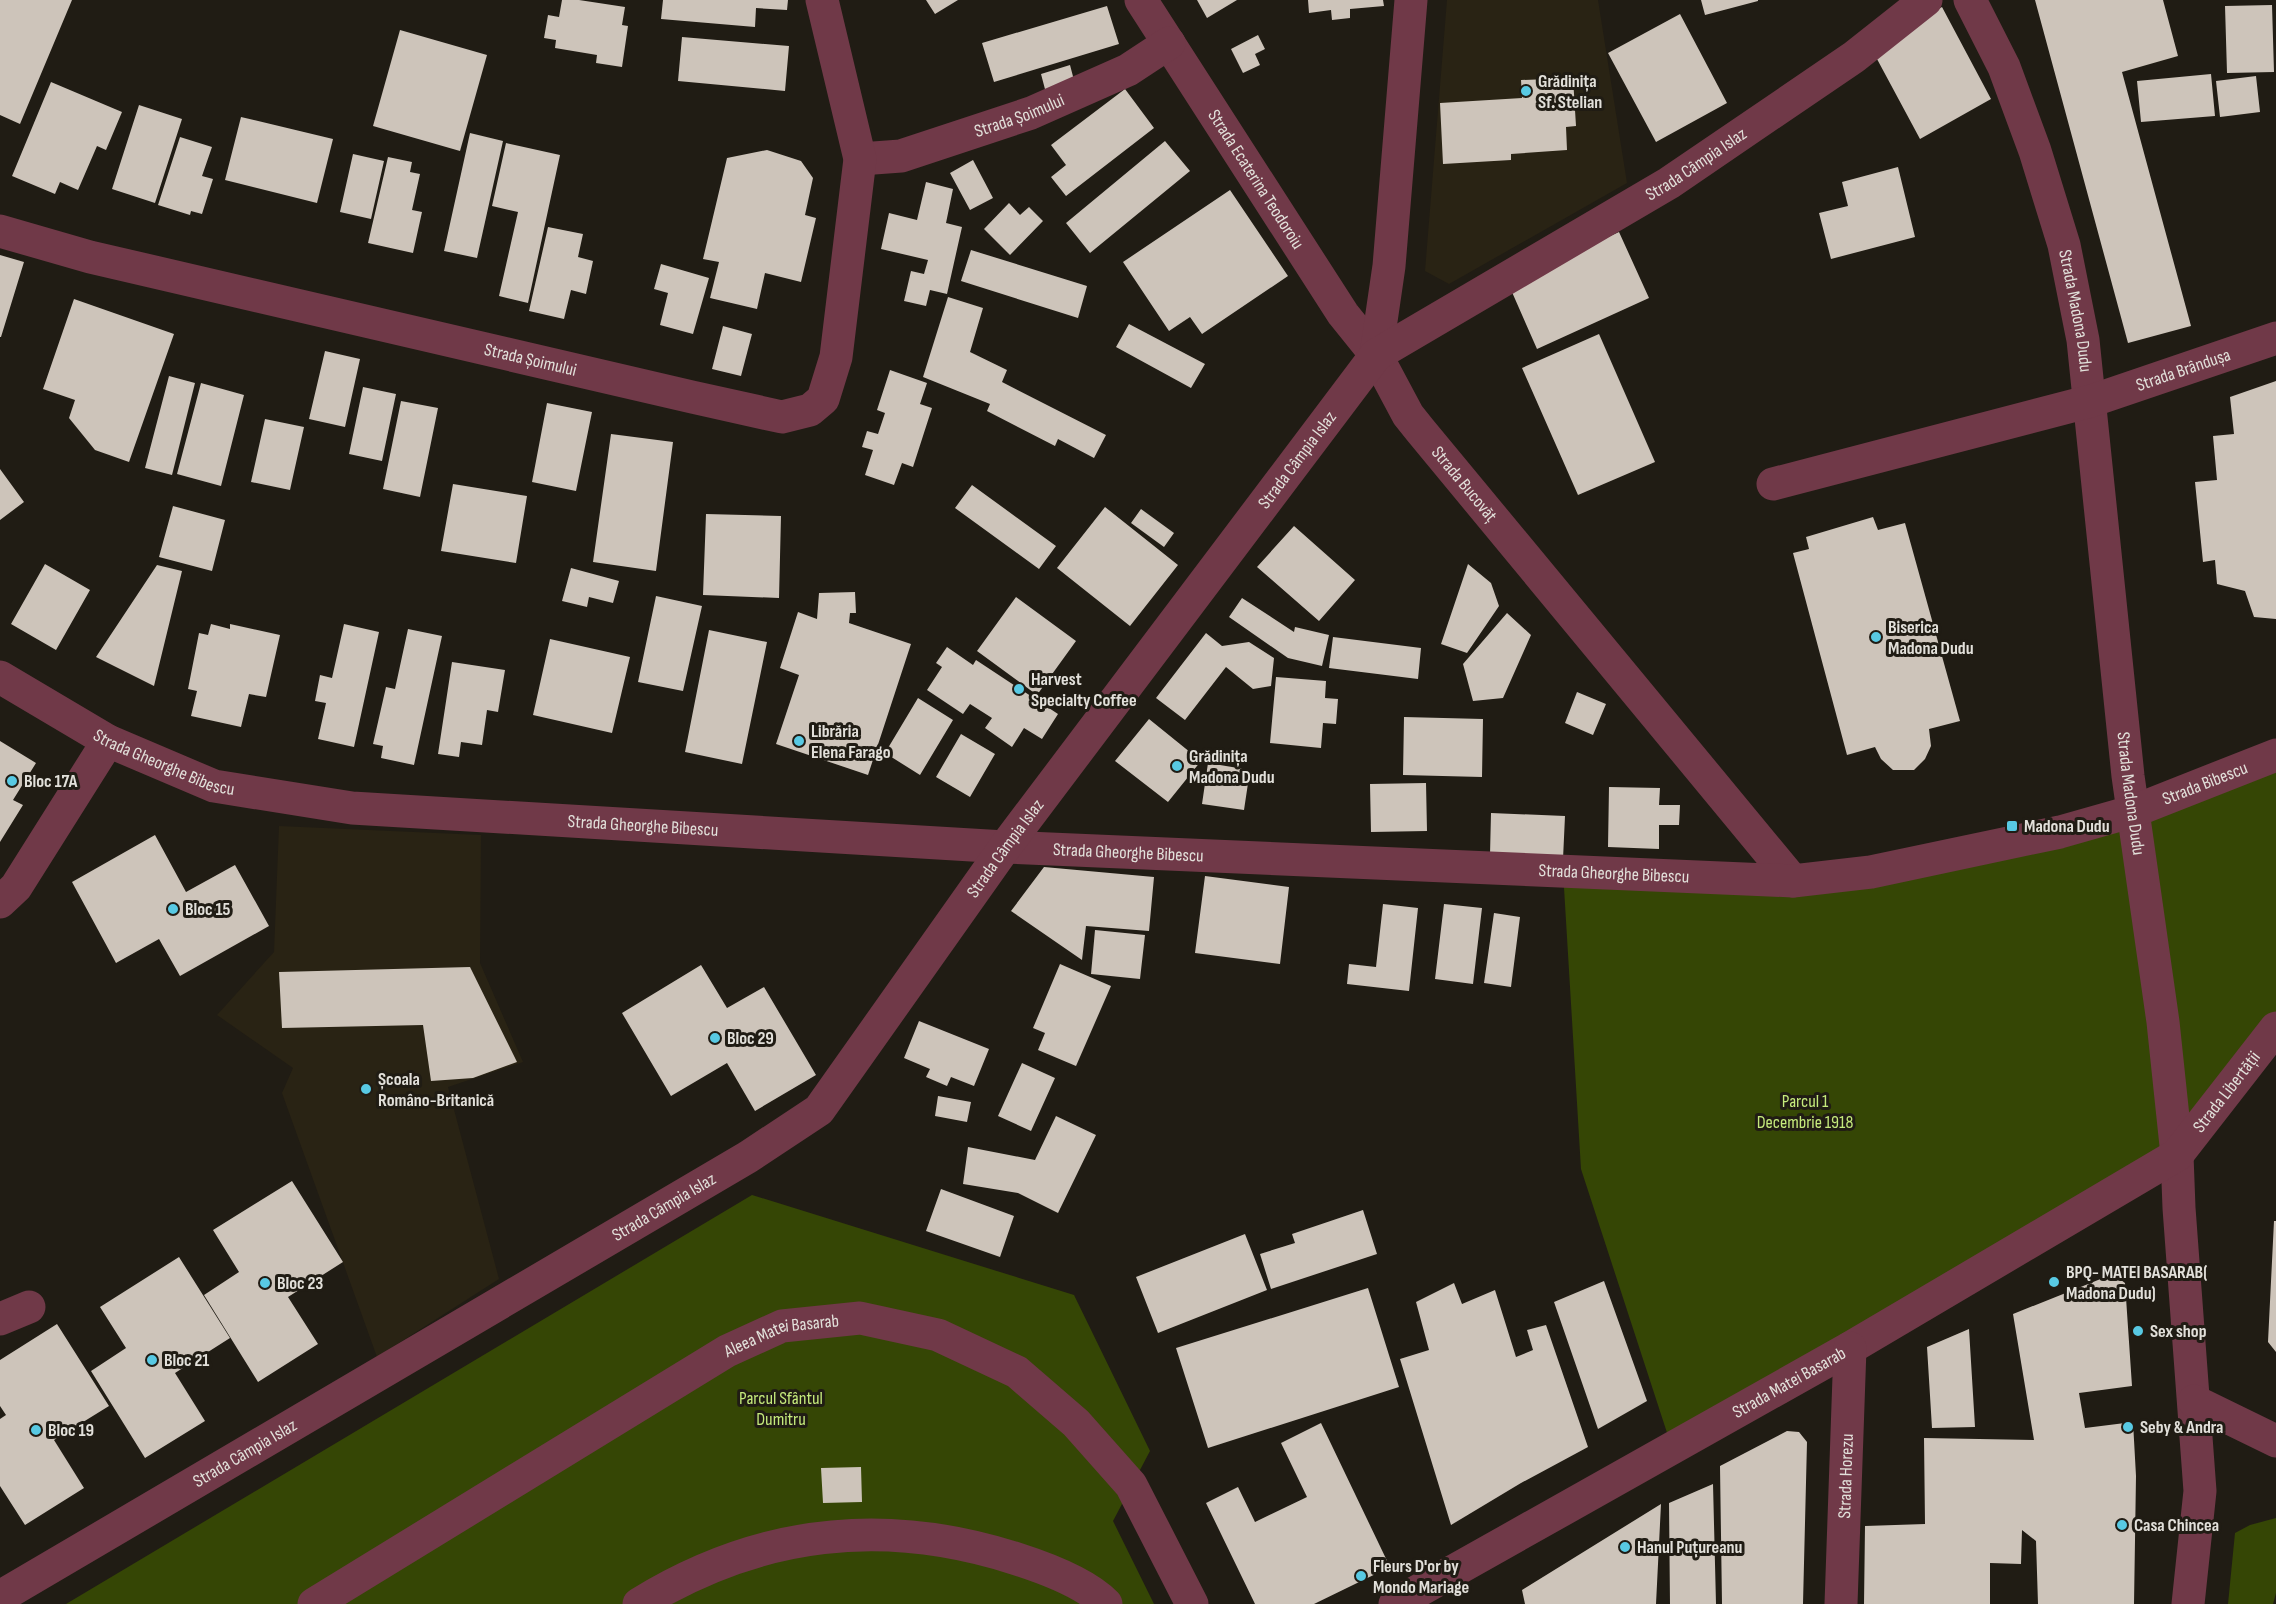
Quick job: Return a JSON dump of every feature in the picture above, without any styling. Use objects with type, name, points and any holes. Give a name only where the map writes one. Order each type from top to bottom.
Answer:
[{"type":"street","name":"Strada Șoimului","points":[[0,231],[113,262],[782,417],[810,410],[824,399],[836,357],[860,159],[822,0]]},
{"type":"street","name":"Strada Ecaterina Teodoroiu","points":[[1142,0],[1343,314],[1376,355]]},
{"type":"street","points":[[1376,355],[1389,266],[1411,0]]},
{"type":"street","name":"Strada Câmpia Islaz","points":[[0,1597],[748,1157],[819,1110],[1005,847],[1376,355],[1669,183],[1854,57],[1926,0]]},
{"type":"street","name":"Strada Madona Dudu","points":[[1970,0],[2004,67],[2036,151],[2064,245],[2083,340],[2127,765],[2166,1045],[2177,1155],[2200,1491],[2188,1604]]},
{"type":"street","name":"Strada Șoimului","points":[[860,159],[902,156],[1031,112],[1128,70],[1169,43]]},
{"type":"street","name":"Strada Brândușa","points":[[1773,484],[2091,401],[2276,338]]},
{"type":"street","name":"Strada Bucovăț","points":[[1376,355],[1408,415],[1793,881]]},
{"type":"street","name":"Strada Gheorghe Bibescu","points":[[0,677],[108,741],[214,786],[352,808],[1005,847],[1793,881],[1871,872],[2060,832],[2134,811]]},
{"type":"street","points":[[0,902],[16,887],[108,741]]},
{"type":"street","name":"Strada Bibescu","points":[[2134,811],[2276,755]]},
{"type":"street","name":"Strada Libertății","points":[[2177,1155],[2276,1028]]},
{"type":"street","name":"Strada Matei Basarab","points":[[1395,1604],[1850,1348],[2177,1155]]},
{"type":"street","name":"Aleea Matei Basarab","points":[[314,1604],[727,1351],[782,1326],[860,1318],[938,1335],[1017,1372],[1076,1423],[1131,1485],[1192,1604]]},
{"type":"street","name":"Strada Horezu","points":[[1841,1604],[1850,1348]]},
{"type":"street","points":[[2194,1401],[2276,1441]]},
{"type":"street","points":[[639,1604],[666,1587],[758,1550],[834,1535],[883,1534],[932,1538],[984,1549],[1043,1568],[1097,1595],[1106,1604]]},
{"type":"shaded area","name":"Grădinița Sf. Stelian","points":[[1447,0],[1598,0],[1627,183],[1449,284],[1425,271]]},
{"type":"shaded area","name":"Școala Româno-Britanică","points":[[279,826],[481,835],[480,963],[523,1062],[448,1087],[499,1279],[377,1357],[282,1093],[293,1068],[217,1015],[274,952]]},
{"type":"green space","name":"Parcul 1 Decembrie 1918","points":[[2276,754],[2276,1028],[2177,1155],[1672,1448],[1581,1169],[1563,871],[1871,876]]},
{"type":"green space","name":"Parcul Sfântul Dumitru","points":[[752,1195],[1074,1295],[1150,1451],[1113,1521],[1154,1604],[66,1604]]},
{"type":"green space","points":[[2276,1518],[2276,1593],[2273,1604],[2228,1604],[2235,1533],[2250,1525]]},
{"type":"building","points":[[0,0],[72,0],[20,124],[0,115]]},
{"type":"building","points":[[562,0],[579,0],[625,7],[622,25],[628,26],[622,67],[596,63],[597,55],[555,48],[556,40],[544,38],[548,15],[559,17]]},
{"type":"building","points":[[663,0],[788,0],[787,10],[756,8],[755,27],[661,19]]},
{"type":"building","points":[[926,0],[958,0],[935,14]]},
{"type":"building","points":[[1197,0],[1237,0],[1207,18]]},
{"type":"building","points":[[1308,0],[1383,0],[1384,6],[1350,9],[1350,18],[1332,20],[1331,10],[1309,13]]},
{"type":"building","points":[[1701,0],[1758,0],[1758,1],[1705,15]]},
{"type":"building","points":[[2035,0],[2163,0],[2178,56],[2122,72],[2191,326],[2128,343]]},
{"type":"building","points":[[2272,5],[2274,72],[2227,73],[2225,6]]},
{"type":"building","points":[[1107,6],[1119,44],[994,82],[982,43]]},
{"type":"building","points":[[1942,7],[1991,99],[1920,139],[1870,46]]},
{"type":"building","points":[[1680,14],[1727,103],[1656,142],[1608,53]]},
{"type":"building","points":[[400,30],[487,55],[460,151],[373,126]]},
{"type":"building","points":[[1258,35],[1265,49],[1255,54],[1260,65],[1243,73],[1231,49]]},
{"type":"building","points":[[682,37],[789,46],[785,91],[678,81]]},
{"type":"building","points":[[1070,65],[1075,84],[1046,93],[1041,74]]},
{"type":"building","points":[[2211,74],[2215,116],[2141,122],[2137,81]]},
{"type":"building","points":[[2256,76],[2260,112],[2220,117],[2216,81]]},
{"type":"building","points":[[1573,78],[1576,126],[1566,127],[1567,150],[1511,154],[1511,160],[1443,164],[1440,103],[1522,98],[1521,80]]},
{"type":"building","points":[[51,82],[122,112],[106,150],[97,146],[78,190],[60,182],[55,194],[12,176]]},
{"type":"building","points":[[1125,89],[1154,128],[1066,196],[1051,177],[1066,165],[1051,145]]},
{"type":"building","points":[[139,105],[182,119],[155,203],[112,189]]},
{"type":"building","points":[[241,117],[333,139],[317,203],[225,180]]},
{"type":"building","points":[[470,133],[503,141],[477,258],[444,251]]},
{"type":"building","points":[[180,137],[212,147],[202,176],[213,179],[202,214],[191,211],[190,215],[158,205]]},
{"type":"building","points":[[1165,141],[1190,171],[1090,253],[1066,223]]},
{"type":"building","points":[[506,143],[560,155],[528,303],[499,296],[518,212],[492,206]]},
{"type":"building","points":[[767,150],[801,161],[813,178],[805,215],[816,218],[801,282],[765,273],[757,309],[710,298],[719,262],[703,259],[727,158]]},
{"type":"building","points":[[353,154],[384,161],[371,219],[340,212]]},
{"type":"building","points":[[388,157],[412,162],[410,172],[420,174],[412,210],[422,212],[413,253],[368,243]]},
{"type":"building","points":[[973,160],[993,198],[970,210],[950,173]]},
{"type":"building","points":[[1898,167],[1915,237],[1831,259],[1819,213],[1848,206],[1842,182]]},
{"type":"building","points":[[926,182],[953,189],[946,223],[962,227],[947,294],[930,290],[926,306],[904,301],[911,271],[924,274],[928,260],[881,249],[889,213],[917,220]]},
{"type":"building","points":[[1230,190],[1288,276],[1202,334],[1190,317],[1169,331],[1123,262]]},
{"type":"building","points":[[1009,203],[1020,215],[1029,207],[1043,221],[1010,255],[984,229]]},
{"type":"building","points":[[548,227],[583,234],[578,257],[593,261],[586,294],[571,290],[564,319],[529,311]]},
{"type":"building","points":[[1619,232],[1649,298],[1537,349],[1508,283]]},
{"type":"building","points":[[971,250],[1087,286],[1078,318],[961,281]]},
{"type":"building","points":[[0,255],[24,262],[1,337],[0,337]]},
{"type":"building","points":[[661,264],[709,278],[693,334],[660,325],[668,293],[654,289]]},
{"type":"building","points":[[948,297],[983,308],[970,352],[1007,370],[1002,382],[1106,435],[1094,458],[1058,439],[1055,446],[987,411],[990,404],[923,377]]},
{"type":"building","points":[[74,299],[174,334],[129,462],[95,450],[69,418],[75,400],[43,389]]},
{"type":"building","points":[[1129,324],[1205,364],[1191,388],[1116,347]]},
{"type":"building","points":[[723,326],[752,334],[741,376],[712,369]]},
{"type":"building","points":[[1599,334],[1655,462],[1578,495],[1522,368]]},
{"type":"building","points":[[325,351],[360,359],[345,427],[309,419]]},
{"type":"building","points":[[890,370],[927,383],[920,404],[932,408],[913,467],[902,463],[894,485],[865,475],[873,450],[862,447],[867,431],[878,434],[885,413],[877,410]]},
{"type":"building","points":[[169,376],[195,383],[172,475],[145,468]]},
{"type":"building","points":[[2276,381],[2276,619],[2254,617],[2245,591],[2217,584],[2215,560],[2203,562],[2195,482],[2217,480],[2213,436],[2234,434],[2230,397]]},
{"type":"building","points":[[201,383],[244,395],[221,486],[177,474]]},
{"type":"building","points":[[363,387],[396,394],[382,461],[349,454]]},
{"type":"building","points":[[401,401],[438,408],[420,497],[383,489]]},
{"type":"building","points":[[547,403],[592,412],[576,491],[532,482]]},
{"type":"building","points":[[265,419],[304,427],[290,490],[251,482]]},
{"type":"building","points":[[611,434],[673,442],[656,571],[593,562]]},
{"type":"building","points":[[0,469],[24,502],[0,520]]},
{"type":"building","points":[[453,484],[527,496],[516,563],[441,551]]},
{"type":"building","points":[[972,485],[1056,546],[1039,569],[955,508]]},
{"type":"building","points":[[173,506],[225,520],[212,571],[159,557]]},
{"type":"building","points":[[1105,507],[1178,565],[1130,626],[1057,568]]},
{"type":"building","points":[[1141,509],[1174,533],[1164,547],[1131,523]]},
{"type":"building","points":[[706,514],[781,516],[779,598],[703,595]]},
{"type":"building","name":"Biserica Madona Dudu","points":[[1873,517],[1878,530],[1905,523],[1960,721],[1929,729],[1931,746],[1925,759],[1914,770],[1893,770],[1881,759],[1875,747],[1847,755],[1793,553],[1809,549],[1806,537]]},
{"type":"building","points":[[1294,526],[1355,580],[1319,621],[1257,567]]},
{"type":"building","points":[[45,564],[90,590],[56,650],[11,624]]},
{"type":"building","points":[[1468,564],[1491,583],[1499,606],[1467,653],[1441,644]]},
{"type":"building","points":[[157,565],[182,571],[154,686],[96,657]]},
{"type":"building","points":[[571,568],[619,581],[613,603],[589,597],[587,607],[562,601]]},
{"type":"building","points":[[855,592],[856,613],[850,613],[849,623],[911,644],[868,775],[776,744],[799,675],[780,668],[798,612],[817,619],[819,593]]},
{"type":"building","points":[[656,596],[702,606],[683,691],[638,682]]},
{"type":"building","points":[[1016,597],[1076,641],[1037,695],[977,651]]},
{"type":"building","points":[[1242,598],[1294,632],[1295,627],[1329,635],[1322,666],[1288,658],[1229,617]]},
{"type":"building","points":[[1507,613],[1531,635],[1503,698],[1473,701],[1463,664]]},
{"type":"building","points":[[211,624],[230,629],[230,624],[280,635],[266,697],[249,694],[241,727],[191,716],[197,691],[188,689],[199,633],[208,635]]},
{"type":"building","points":[[344,624],[379,632],[354,747],[318,739],[326,703],[315,701],[320,675],[332,678]]},
{"type":"building","points":[[408,629],[442,636],[414,765],[381,758],[383,746],[373,744],[386,687],[395,689]]},
{"type":"building","points":[[709,630],[767,642],[742,764],[685,752]]},
{"type":"building","points":[[1206,633],[1222,646],[1249,642],[1274,658],[1271,686],[1253,689],[1226,667],[1185,720],[1156,698]]},
{"type":"building","points":[[1333,637],[1421,648],[1418,679],[1329,668]]},
{"type":"building","points":[[550,639],[630,657],[612,733],[533,715]]},
{"type":"building","points":[[947,647],[973,665],[976,660],[1058,714],[1042,739],[1024,728],[1012,747],[985,728],[992,718],[970,704],[963,714],[927,690],[942,667],[936,663]]},
{"type":"building","points":[[452,662],[505,670],[498,712],[487,710],[482,745],[461,742],[459,757],[438,754]]},
{"type":"building","points":[[1276,677],[1326,681],[1325,698],[1338,699],[1336,724],[1323,723],[1321,748],[1270,743]]},
{"type":"building","points":[[1577,692],[1606,704],[1593,735],[1565,723]]},
{"type":"building","points":[[918,698],[953,720],[920,775],[885,753]]},
{"type":"building","points":[[1404,717],[1483,719],[1482,777],[1403,775]]},
{"type":"building","points":[[1149,719],[1201,761],[1168,802],[1115,761]]},
{"type":"building","points":[[961,734],[995,754],[970,797],[936,777]]},
{"type":"building","name":"Bloc 17A","points":[[0,741],[36,763],[13,800],[23,805],[0,842]]},
{"type":"building","points":[[1208,763],[1250,770],[1244,810],[1202,804]]},
{"type":"building","points":[[1426,783],[1427,831],[1371,832],[1370,784]]},
{"type":"building","points":[[1609,787],[1660,788],[1659,805],[1680,805],[1679,825],[1659,825],[1659,849],[1608,847]]},
{"type":"building","points":[[1491,813],[1565,816],[1563,859],[1490,855]]},
{"type":"building","name":"Bloc 15","points":[[155,835],[186,892],[235,865],[269,926],[180,976],[159,939],[116,963],[72,882]]},
{"type":"building","points":[[1044,867],[1154,877],[1149,931],[1086,926],[1082,960],[1011,911]]},
{"type":"building","points":[[1205,876],[1289,887],[1280,964],[1195,953]]},
{"type":"building","points":[[1383,904],[1418,908],[1409,991],[1347,984],[1349,964],[1376,967]]},
{"type":"building","points":[[1444,904],[1482,908],[1473,984],[1435,979]]},
{"type":"building","points":[[1494,913],[1520,917],[1511,987],[1484,983]]},
{"type":"building","points":[[1095,930],[1145,935],[1140,979],[1091,974]]},
{"type":"building","points":[[1060,964],[1111,986],[1076,1066],[1038,1050],[1045,1033],[1033,1028]]},
{"type":"building","name":"Bloc 29","points":[[701,965],[727,1008],[764,987],[816,1075],[755,1111],[727,1063],[671,1096],[622,1013]]},
{"type":"building","points":[[470,967],[517,1062],[473,1078],[431,1081],[423,1025],[282,1028],[279,972]]},
{"type":"building","points":[[919,1021],[989,1049],[974,1086],[951,1077],[947,1086],[926,1077],[930,1069],[904,1058]]},
{"type":"building","points":[[1022,1063],[1055,1078],[1031,1131],[998,1116]]},
{"type":"building","points":[[938,1096],[971,1102],[967,1122],[935,1116]]},
{"type":"building","points":[[1056,1116],[1096,1135],[1058,1213],[1018,1193],[963,1184],[968,1147],[1035,1160]]},
{"type":"building","name":"Bloc 23","points":[[292,1181],[343,1262],[288,1297],[318,1344],[258,1382],[204,1295],[239,1272],[213,1230]]},
{"type":"building","points":[[941,1189],[1014,1216],[1000,1257],[926,1231]]},
{"type":"building","points":[[1363,1210],[1377,1254],[1271,1289],[1260,1254],[1295,1243],[1292,1234]]},
{"type":"building","points":[[2274,1221],[2276,1221],[2276,1352],[2268,1342]]},
{"type":"building","points":[[1245,1234],[1267,1290],[1158,1333],[1136,1277]]},
{"type":"building","name":"Bloc 21","points":[[179,1257],[230,1338],[175,1373],[205,1421],[145,1458],[91,1371],[126,1348],[100,1307]]},
{"type":"building","points":[[2113,1274],[2125,1283],[2132,1386],[2079,1393],[2085,1428],[2133,1422],[2136,1476],[2134,1604],[2038,1604],[2036,1541],[2022,1530],[2021,1564],[1990,1563],[1990,1604],[1864,1604],[1865,1526],[1925,1524],[1924,1438],[2034,1440],[2013,1314]]},
{"type":"building","points":[[1604,1281],[1647,1401],[1598,1429],[1554,1302]]},
{"type":"building","points":[[1454,1283],[1462,1304],[1495,1290],[1516,1357],[1533,1350],[1527,1330],[1546,1325],[1588,1447],[1521,1483],[1451,1525],[1400,1359],[1429,1350],[1416,1302]]},
{"type":"building","points":[[1368,1288],[1399,1387],[1208,1448],[1176,1348]]},
{"type":"building","name":"Bloc 19","points":[[57,1324],[109,1406],[54,1440],[84,1488],[25,1525],[0,1486],[0,1419],[6,1415],[0,1406],[0,1360]]},
{"type":"building","points":[[1969,1329],[1975,1427],[1932,1428],[1927,1347]]},
{"type":"building","points":[[1321,1423],[1390,1567],[1314,1604],[1255,1604],[1206,1503],[1238,1487],[1255,1522],[1307,1497],[1281,1443]]},
{"type":"building","points":[[1787,1431],[1799,1432],[1807,1442],[1803,1604],[1722,1604],[1720,1466]]},
{"type":"building","points":[[861,1467],[862,1502],[823,1503],[821,1468]]},
{"type":"building","points":[[1713,1484],[1716,1604],[1670,1604],[1669,1503]]},
{"type":"building","name":"Hanul Puțureanu","points":[[1661,1504],[1656,1604],[1525,1604],[1522,1590]]},
{"type":"place","name":"Grădinița Sf. Stelian","points":[[1526,91]]},
{"type":"place","name":"Biserica Madona Dudu","points":[[1876,637]]},
{"type":"place","name":"Harvest Specialty Coffee","points":[[1019,689]]},
{"type":"place","name":"Librăria Elena Farago","points":[[799,741]]},
{"type":"place","name":"Grădinița Madona Dudu","points":[[1177,766]]},
{"type":"place","name":"Bloc 17A","points":[[12,781]]},
{"type":"place","name":"Madona Dudu","points":[[2012,826]]},
{"type":"place","name":"Bloc 15","points":[[173,909]]},
{"type":"place","name":"Bloc 29","points":[[715,1038]]},
{"type":"place","name":"Școala Româno-Britanică","points":[[366,1089]]},
{"type":"place","name":"BPQ- MATEI BASARAB( Madona Dudu)","points":[[2054,1282]]},
{"type":"place","name":"Bloc 23","points":[[265,1283]]},
{"type":"place","name":"Sex shop","points":[[2138,1331]]},
{"type":"place","name":"Bloc 21","points":[[152,1360]]},
{"type":"place","name":"Seby & Andra","points":[[2128,1427]]},
{"type":"place","name":"Bloc 19","points":[[36,1430]]},
{"type":"place","name":"Casa Chincea","points":[[2122,1525]]},
{"type":"place","name":"Hanul Puțureanu","points":[[1625,1547]]},
{"type":"place","name":"Fleurs D'or by Mondo Mariage","points":[[1361,1576]]}]
